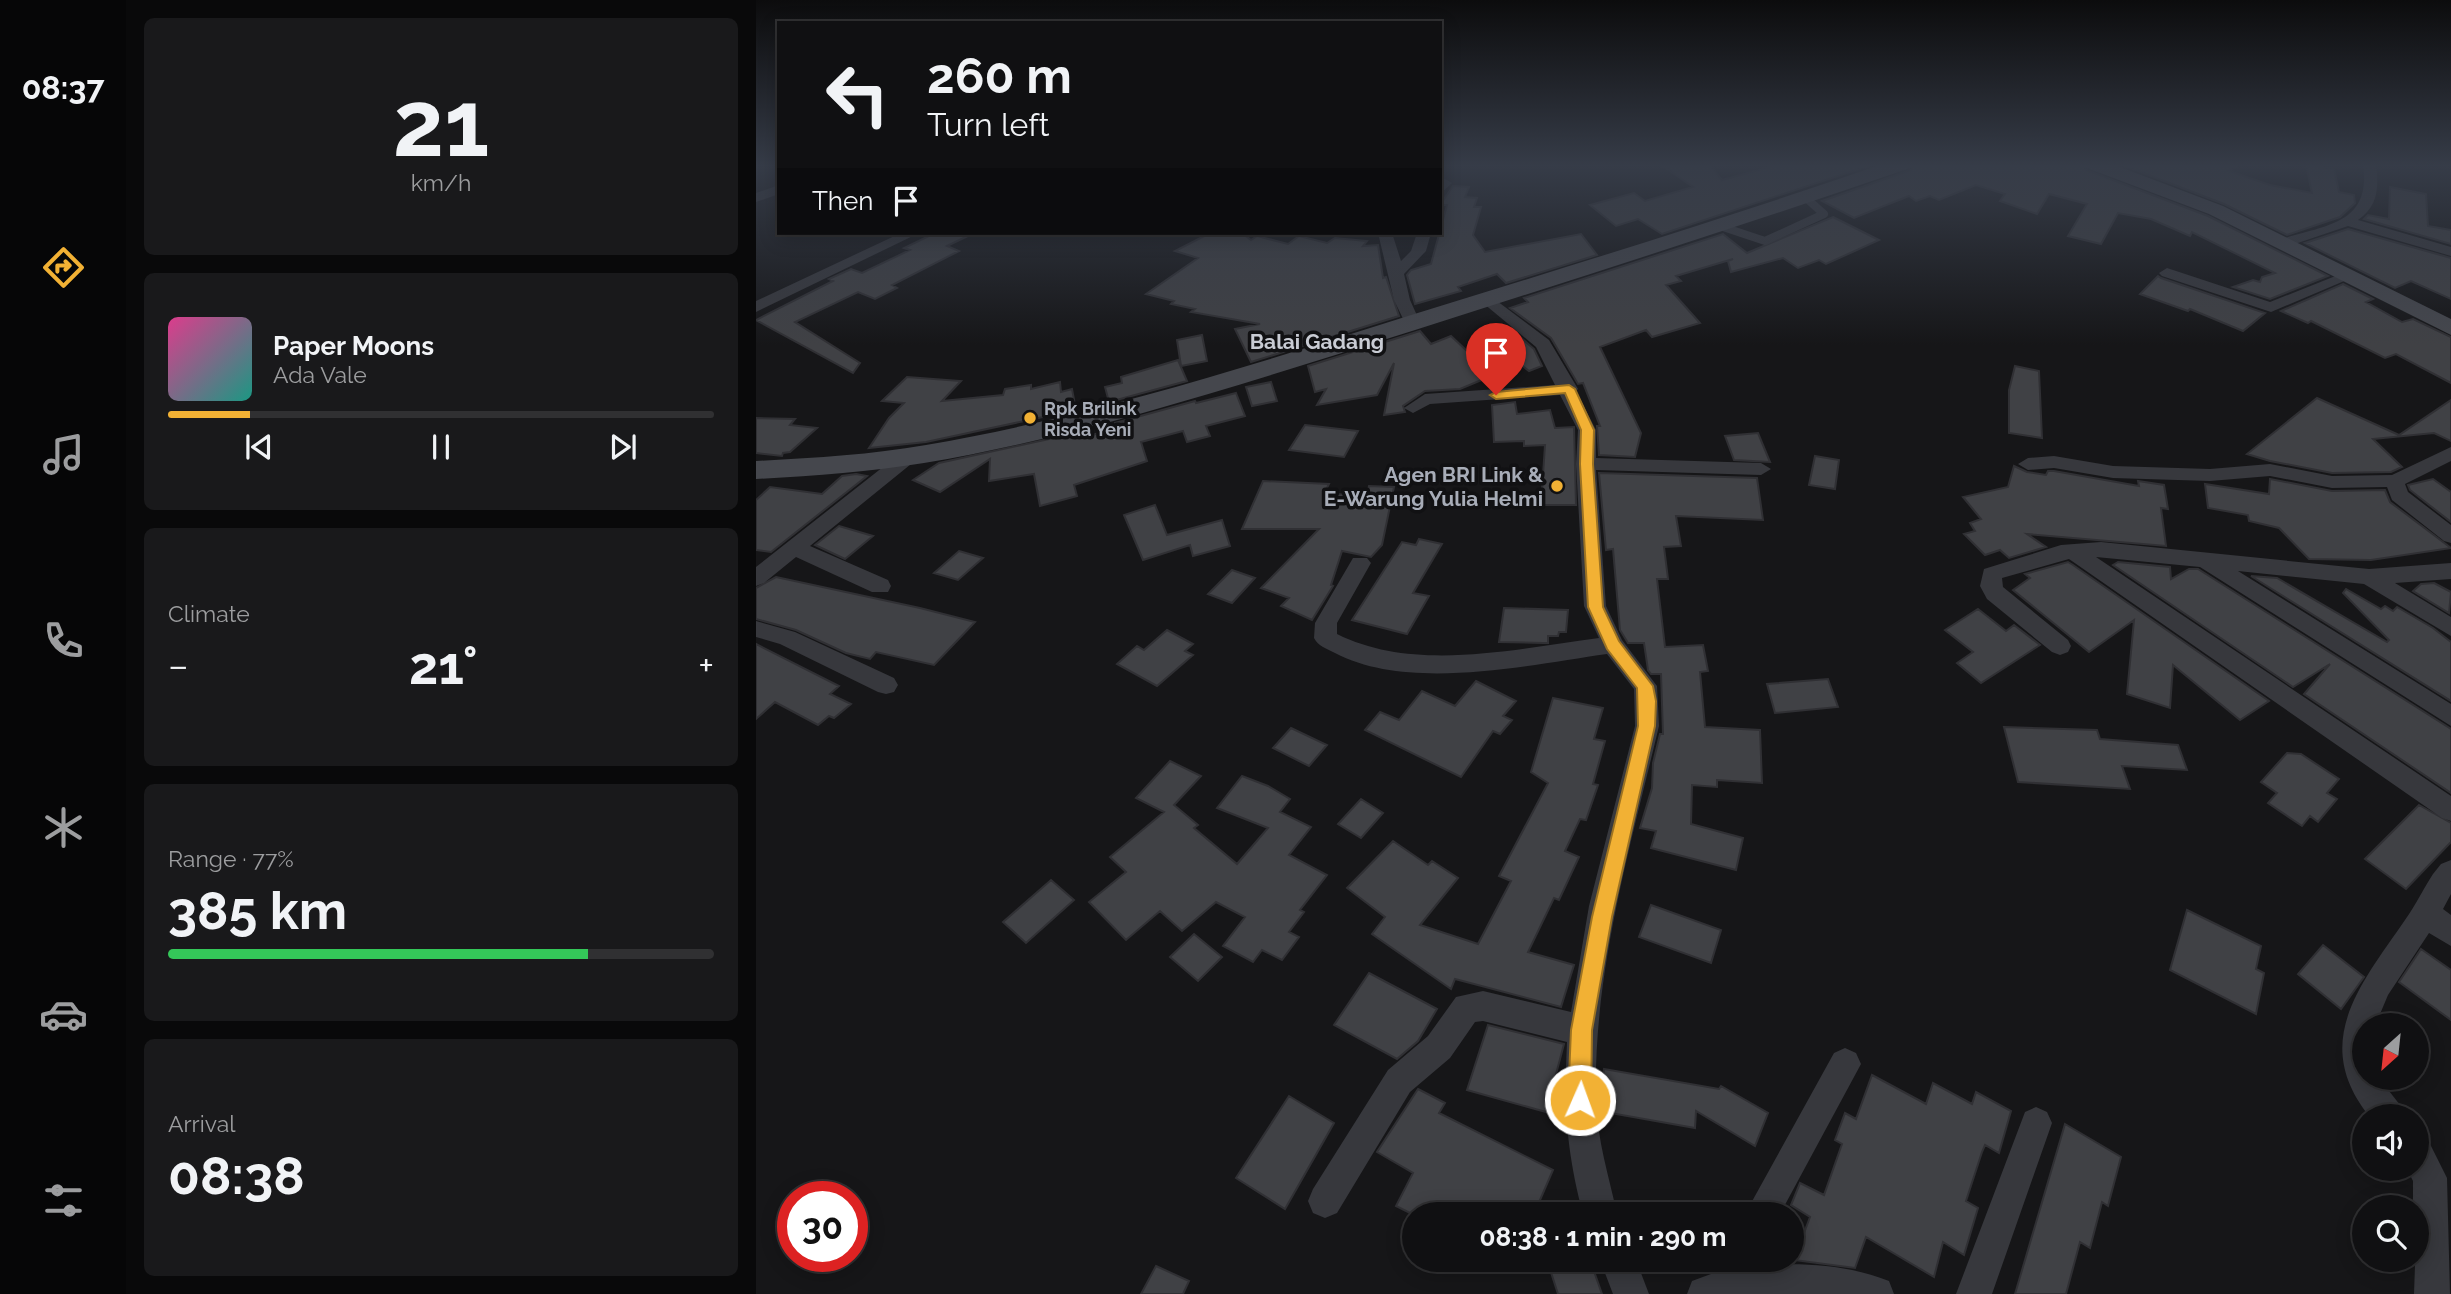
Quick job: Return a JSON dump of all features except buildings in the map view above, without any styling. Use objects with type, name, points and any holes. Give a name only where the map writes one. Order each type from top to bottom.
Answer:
[{"type":"street","points":[[756,470],[909,456],[1064,425],[1193,392],[1725,224]]},
{"type":"street","points":[[2244,224],[2451,328]]},
{"type":"street","points":[[2284,243],[2341,224]]},
{"type":"street","points":[[2356,224],[2451,251]]},
{"type":"street","points":[[756,307],[908,235]]},
{"type":"street","points":[[1386,235],[1396,273],[1398,296],[1412,322]]},
{"type":"street","points":[[1396,273],[1413,260],[1423,245],[1424,235]]},
{"type":"street","points":[[2167,273],[2271,307],[2348,276]]},
{"type":"street","points":[[1489,300],[1544,344],[1569,389],[1587,430],[1586,464],[1595,607],[1613,645],[1645,686],[1648,701],[1647,726],[1602,917],[1582,1030],[1579,1124],[1583,1157],[1596,1202]]},
{"type":"street","points":[[1413,408],[1425,400],[1569,389]]},
{"type":"street","points":[[2028,464],[2054,461],[2113,472],[2210,475],[2270,470],[2332,482],[2395,481],[2451,453]]},
{"type":"street","points":[[756,578],[909,456]]},
{"type":"street","points":[[1586,464],[1761,469]]},
{"type":"street","points":[[2395,481],[2399,495],[2451,536]]},
{"type":"street","points":[[795,548],[880,586]]},
{"type":"street","points":[[2060,646],[1995,593],[1991,580],[1993,575],[2060,552],[2101,549],[2142,551],[2369,577],[2451,571]]},
{"type":"street","points":[[2074,552],[2451,810]]},
{"type":"street","points":[[2202,559],[2451,716]]},
{"type":"street","points":[[1360,563],[1326,623],[1325,638],[1335,645],[1390,661],[1434,663],[1613,645]]},
{"type":"street","points":[[2369,577],[2451,628]]},
{"type":"street","points":[[756,629],[787,638],[886,685]]},
{"type":"street","points":[[2380,1104],[2364,1083],[2358,1067],[2360,1028],[2367,1004],[2400,947],[2426,913],[2437,887],[2451,873]]},
{"type":"street","points":[[2426,913],[2451,932]]},
{"type":"street","points":[[1325,1201],[1399,1081],[1439,1047],[1467,1008],[1483,1006],[1582,1030]]},
{"type":"street","points":[[1769,1202],[1845,1064]]},
{"type":"street","points":[[1973,1294],[2036,1123]]},
{"type":"street","points":[[2429,1176],[2432,1294]]},
{"type":"street","points":[[1623,1272],[1631,1294]]},
{"type":"street","points":[[1722,1281],[1833,1283],[1876,1294]]},
{"type":"place","name":"Rpk Brilink Risda Yeni","points":[[1030,418]]},
{"type":"place","name":"Agen BRI Link & E-Warung Yulia Helmi","points":[[1557,486]]},
{"type":"district","name":"Balai Gadang","points":[[1317,341]]},
{"type":"route","points":[[1496,395],[1569,389],[1587,430],[1586,464],[1595,607],[1602,627],[1613,645],[1630,663],[1645,686],[1648,701],[1647,726],[1602,917],[1582,1030],[1580,1100]]}]
